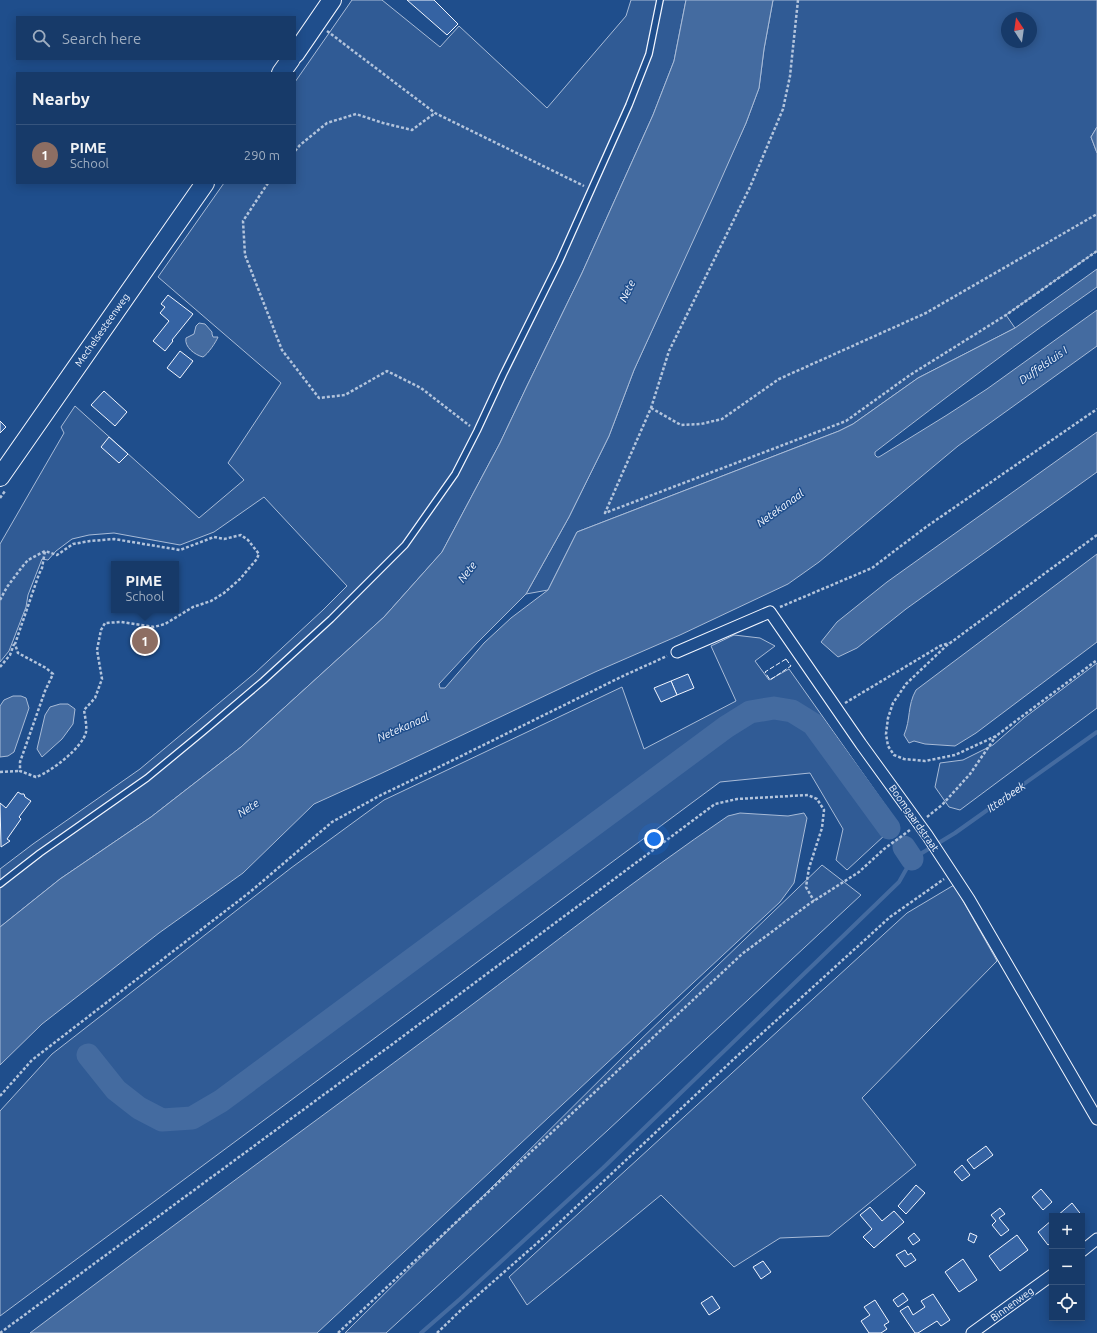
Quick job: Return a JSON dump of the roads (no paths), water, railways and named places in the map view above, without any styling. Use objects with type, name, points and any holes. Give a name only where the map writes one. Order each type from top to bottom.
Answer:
[{"type":"main road","points":[[296,53],[332,0]]},
{"type":"main road","points":[[282,72],[290,60]]},
{"type":"main road","name":"Mechelsesteenweg","points":[[0,477],[204,184]]},
{"type":"street","name":"Boomgaardstraat","points":[[677,652],[770,612],[836,708],[919,824],[969,899],[1097,1118]]},
{"type":"street","points":[[1084,1249],[1097,1239]]},
{"type":"street","name":"Binnenweg","points":[[972,1333],[1049,1277]]},
{"type":"lane","points":[[0,884],[40,853],[147,778],[263,681],[331,619],[405,544],[455,474],[559,262],[629,105],[649,54],[660,0]]},
{"type":"water","points":[[686,0],[773,0],[759,88],[746,123],[715,193],[634,370],[609,436],[569,517],[526,594],[439,684],[440,688],[445,688],[484,643],[511,618],[548,590],[577,532],[839,431],[853,424],[918,378],[1015,328],[1097,269],[1097,287],[957,389],[875,452],[875,455],[879,457],[987,389],[1097,310],[1097,346],[958,446],[819,562],[788,584],[680,635],[595,672],[314,804],[243,873],[159,933],[42,1024],[0,1065],[0,927],[60,879],[151,817],[241,747],[384,617],[442,552],[500,443],[582,273],[653,115],[674,61]]},
{"type":"water","points":[[1097,127],[1097,153],[1091,137]]},
{"type":"water","points":[[199,323],[205,324],[212,332],[213,337],[218,337],[212,348],[203,357],[191,350],[186,341],[186,338],[194,334],[196,326]]},
{"type":"water","points":[[1097,432],[1097,472],[906,609],[857,648],[838,657],[821,642],[837,622],[887,582]]},
{"type":"water","points":[[1097,554],[1097,642],[976,733],[955,746],[925,744],[914,741],[909,743],[904,735],[908,723],[911,702],[916,690]]},
{"type":"water","points":[[13,696],[21,696],[26,698],[29,708],[14,752],[8,756],[0,757],[0,706],[4,700]]},
{"type":"water","points":[[60,704],[68,704],[75,709],[73,724],[62,739],[42,757],[37,749],[45,715],[50,707]]},
{"type":"water","points":[[740,813],[788,816],[804,813],[807,818],[794,883],[780,902],[317,1333],[30,1333],[628,887],[728,816]]},
{"type":"waterway","points":[[88,1055],[116,1090],[139,1108],[162,1120],[192,1118],[221,1101],[726,727],[750,712],[774,708],[792,711],[813,724],[889,828]]},
{"type":"waterway","name":"Itterbeek","points":[[421,1333],[603,1168],[899,882],[912,859],[955,833],[1097,732]]},
{"type":"waterway","points":[[904,847],[912,859]]},
{"type":"place","name":"PIME","points":[[145,641]]},
{"type":"water label","name":"Nete","points":[[627,291]]},
{"type":"water label","name":"Duffelsluis I","points":[[1043,365]]},
{"type":"water label","name":"Netekanaal","points":[[780,508]]},
{"type":"water label","name":"Nete","points":[[467,572]]},
{"type":"water label","name":"Netekanaal","points":[[403,727]]},
{"type":"water label","name":"Nete","points":[[248,808]]}]
